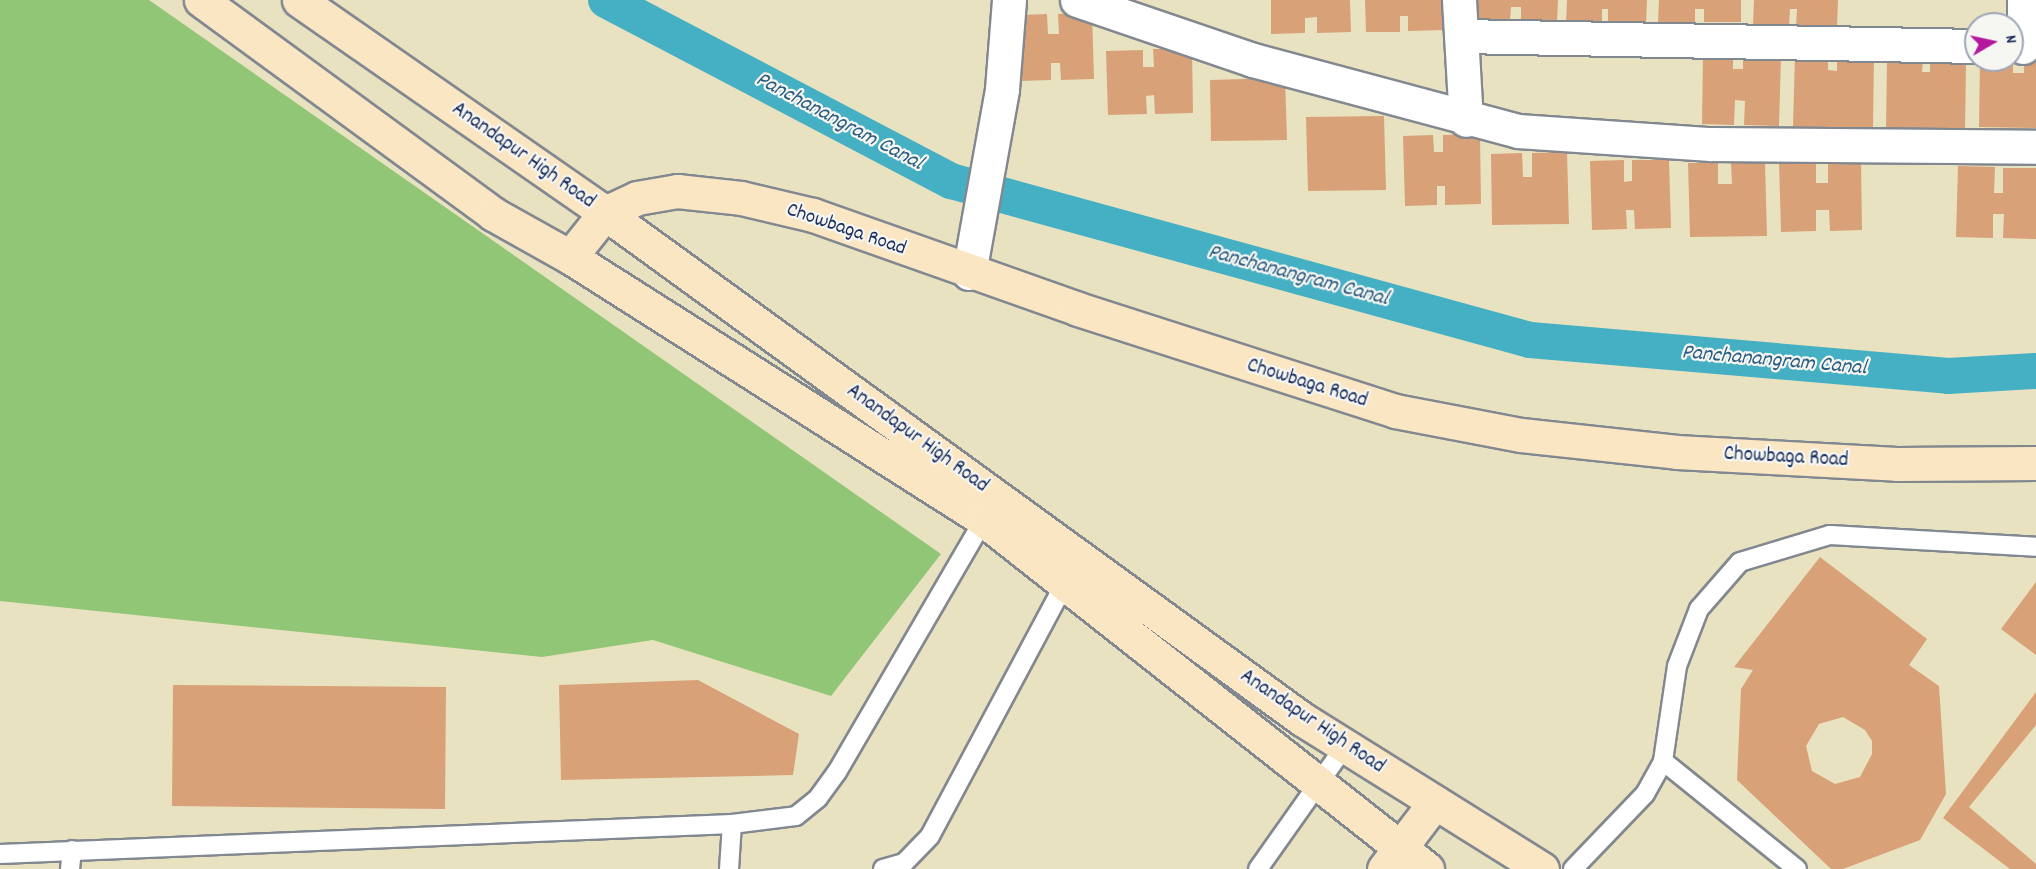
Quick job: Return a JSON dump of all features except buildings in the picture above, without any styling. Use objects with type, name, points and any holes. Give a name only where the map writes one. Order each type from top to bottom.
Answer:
[{"type":"main road","name":"Anandapur High Road","points":[[201,0],[493,214],[570,257],[990,509]]},
{"type":"main road","name":"Anandapur High Road","points":[[299,0],[606,213],[1073,571],[1302,719],[1542,869]]},
{"type":"main road","name":"Chowbaga Road","points":[[606,213],[637,198],[677,191],[741,198],[813,215],[969,273],[1384,408],[1521,435],[1677,452],[1897,464],[2036,463]]},
{"type":"main road","points":[[570,257],[606,213]]},
{"type":"main road","name":"Anandapur High Road","points":[[1073,571],[1316,785],[1392,859],[1427,869]]},
{"type":"main road","points":[[1392,859],[1435,802]]},
{"type":"street","points":[[969,273],[1002,89],[1009,0]]},
{"type":"street","points":[[1077,0],[1253,60],[1466,120],[1518,131],[1711,144],[2036,147]]},
{"type":"street","points":[[1459,0],[1466,120]]},
{"type":"street","points":[[1461,36],[1964,46]]},
{"type":"lane","points":[[0,854],[732,824],[796,816],[818,798],[990,509]]},
{"type":"lane","points":[[1574,867],[1645,794],[1663,761],[1677,666],[1699,609],[1740,562],[1830,535],[2036,547]]},
{"type":"lane","points":[[883,869],[904,863],[930,836],[1073,571]]},
{"type":"lane","points":[[1258,869],[1345,746]]},
{"type":"lane","points":[[1663,761],[1797,869]]},
{"type":"lane","points":[[729,869],[732,824]]},
{"type":"lane","points":[[70,869],[72,850]]},
{"type":"green space","points":[[0,0],[149,0],[941,554],[831,696],[653,640],[542,657],[0,601]]},
{"type":"waterway","name":"Panchanangram Canal","points":[[606,0],[951,181],[1530,340],[1948,376],[2036,371]]}]
